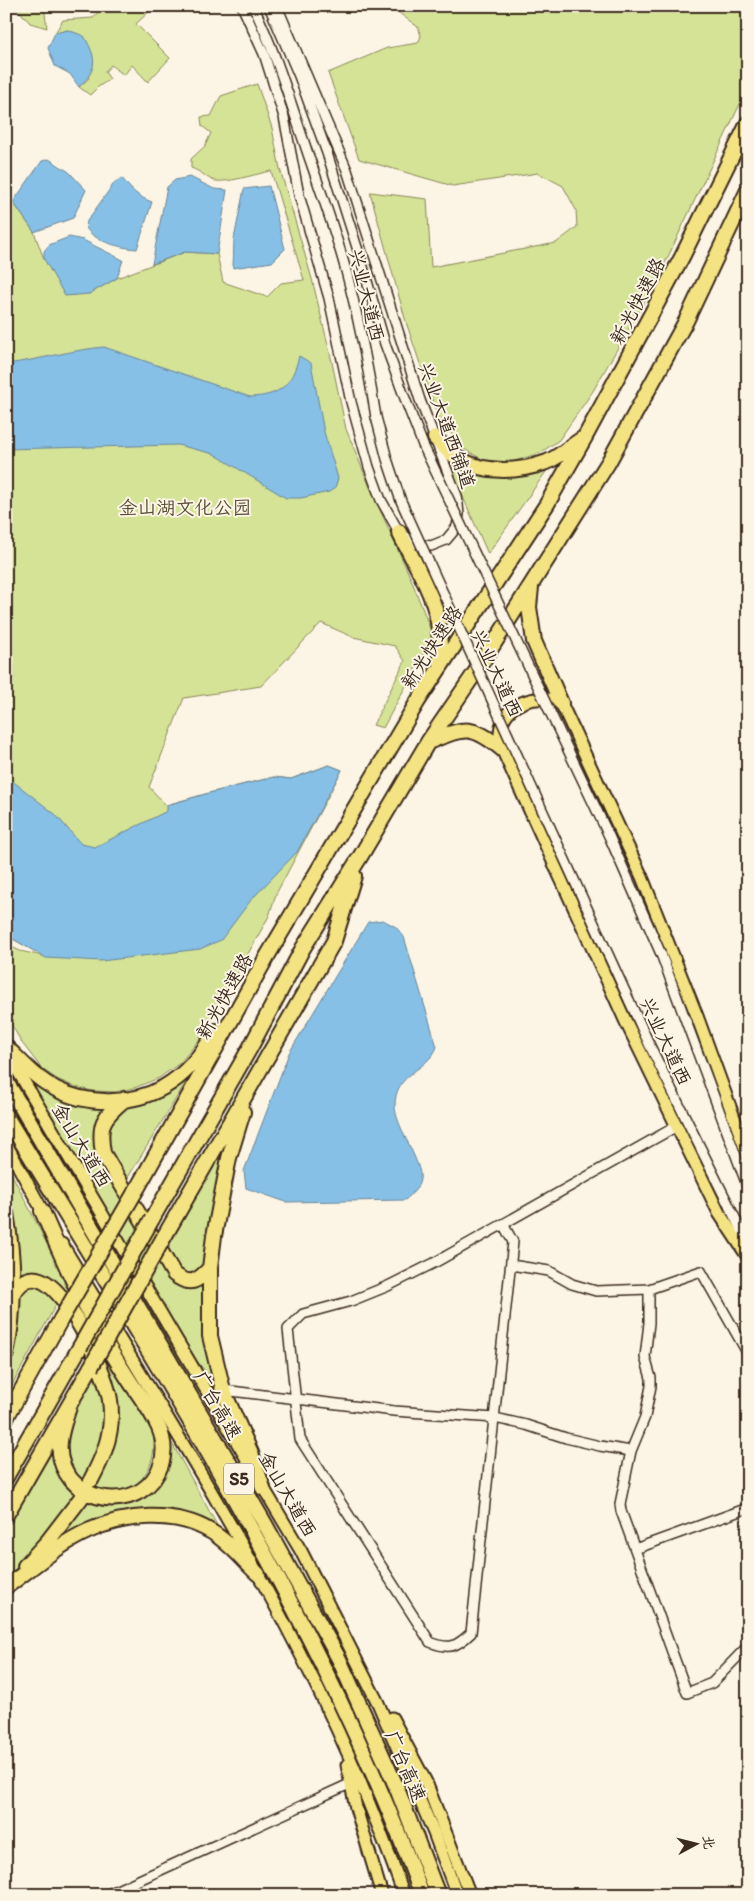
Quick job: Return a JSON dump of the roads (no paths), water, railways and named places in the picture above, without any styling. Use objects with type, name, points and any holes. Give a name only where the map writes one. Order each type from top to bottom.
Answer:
[{"type":"highway","name":"新光快速路","points":[[6,1418],[265,960],[418,701],[547,504],[682,257],[748,123]]},
{"type":"highway","points":[[6,1477],[250,1048],[303,948],[360,857],[428,742],[481,664],[608,463],[686,321],[748,190]]},
{"type":"highway","points":[[435,438],[460,460],[490,470],[517,470],[548,461],[585,437]]},
{"type":"highway","points":[[399,532],[437,615],[440,635],[440,667]]},
{"type":"highway","points":[[532,581],[529,607],[534,641],[561,703]]},
{"type":"highway","points":[[428,742],[456,731],[466,730],[482,734],[502,749]]},
{"type":"highway","points":[[6,1515],[334,941],[360,857]]},
{"type":"highway","points":[[6,1047],[44,1082],[68,1095],[96,1101],[126,1099],[145,1095],[163,1087],[190,1067],[212,1038],[281,918],[314,878]]},
{"type":"highway","points":[[254,1081],[229,1158],[214,1236],[210,1268],[210,1336],[223,1390],[251,1453],[263,1488]]},
{"type":"highway","name":"广台高速","points":[[6,1082],[265,1524],[339,1659],[396,1786],[438,1895]]},
{"type":"highway","points":[[126,1099],[109,1112],[102,1125],[100,1139],[103,1153],[174,1274],[180,1279],[190,1282],[198,1280],[210,1268]]},
{"type":"highway","name":"广台高速","points":[[6,1116],[200,1439],[296,1611],[329,1675],[385,1799],[422,1895]]},
{"type":"highway","points":[[42,1211],[70,1278],[121,1368],[148,1406],[160,1429],[164,1449],[161,1465],[155,1477],[142,1490],[127,1498],[111,1500],[86,1491],[67,1474],[62,1465],[61,1431],[69,1407]]},
{"type":"highway","points":[[6,1213],[12,1262],[10,1336],[6,1354]]},
{"type":"highway","points":[[12,1296],[16,1289],[28,1280],[37,1278],[44,1281],[62,1298],[91,1344],[108,1390],[111,1412],[111,1430],[107,1445],[91,1480]]},
{"type":"highway","points":[[6,1587],[48,1541],[81,1498]]},
{"type":"highway","points":[[6,1587],[70,1541],[87,1532],[104,1525],[162,1517],[182,1518],[211,1531],[258,1574]]},
{"type":"main road","points":[[748,1156],[697,1016],[642,877],[561,703],[551,698],[524,700],[504,720],[500,732],[502,749],[625,1020],[719,1213],[748,1257]]},
{"type":"main road","name":"金山大道西","points":[[6,1052],[301,1551],[378,1703],[420,1798],[457,1895]]},
{"type":"main road","points":[[6,1144],[42,1211],[169,1420],[258,1574],[314,1680],[340,1737],[355,1782],[404,1895]]},
{"type":"main road","points":[[361,1668],[396,1725],[426,1782],[470,1895]]},
{"type":"main road","points":[[355,1782],[356,1808],[382,1895]]},
{"type":"street","points":[[242,6],[264,54],[284,117],[299,195],[329,298],[351,402],[368,467],[381,500],[399,532]]},
{"type":"street","name":"兴业大道西","points":[[253,6],[263,26],[289,96],[334,231],[364,343],[376,417],[401,501],[658,1063],[748,1244]]},
{"type":"street","name":"兴业大道西","points":[[269,6],[299,76],[327,153],[362,260],[385,344],[423,445],[609,836],[660,954],[748,1188]]},
{"type":"street","name":"兴业大道西铺道","points":[[277,6],[347,170],[420,400],[456,496],[459,514],[457,527],[446,540],[431,546],[417,544],[399,532]]},
{"type":"street","points":[[503,1224],[514,1242],[471,1633],[459,1644],[444,1648],[430,1642],[300,1439],[288,1329],[303,1314],[351,1301],[388,1286],[434,1263],[503,1224],[677,1126]]},
{"type":"street","points":[[511,1265],[549,1271],[572,1284],[596,1291],[649,1289],[701,1271],[748,1354]]},
{"type":"street","points":[[649,1289],[649,1323],[645,1357],[651,1378],[651,1386],[644,1417],[631,1451],[620,1504],[688,1693],[712,1683],[748,1646]]},
{"type":"street","points":[[223,1390],[394,1411],[494,1418],[526,1424],[566,1438],[631,1451]]},
{"type":"street","points":[[635,1549],[748,1508]]},
{"type":"street","points":[[106,1895],[355,1782]]},
{"type":"water","points":[[68,30],[84,36],[93,57],[94,63],[90,75],[79,87],[70,74],[55,66],[48,48],[55,33]]},
{"type":"water","points":[[49,159],[69,172],[86,190],[73,218],[34,232],[13,202],[42,161]]},
{"type":"water","points":[[190,177],[214,189],[227,190],[217,254],[185,252],[152,264],[167,187],[175,180]]},
{"type":"water","points":[[122,178],[135,193],[152,202],[137,249],[117,246],[102,241],[86,228],[87,221],[115,182]]},
{"type":"water","points":[[269,186],[285,249],[272,262],[233,268],[234,239],[244,189]]},
{"type":"water","points":[[69,237],[83,240],[123,260],[117,278],[89,294],[65,296],[44,259],[44,251],[49,245]]},
{"type":"water","points":[[104,347],[250,397],[269,394],[283,387],[293,374],[299,356],[311,363],[324,432],[338,478],[335,488],[329,492],[301,498],[286,498],[214,454],[178,445],[6,449],[6,364]]},
{"type":"water","points":[[6,653],[13,664],[13,675],[6,699]]},
{"type":"water","points":[[329,765],[342,770],[297,852],[251,900],[221,940],[200,949],[101,961],[46,958],[6,935],[6,776],[55,814],[81,844],[95,847],[167,811],[167,805],[274,777],[291,779]]},
{"type":"water","points":[[383,920],[396,927],[404,937],[437,1047],[426,1062],[405,1079],[396,1095],[396,1115],[420,1172],[418,1185],[405,1200],[286,1202],[246,1188],[244,1171],[289,1053],[368,922]]},
{"type":"park label","name":"金山湖文化公园","points":[[185,507]]}]
